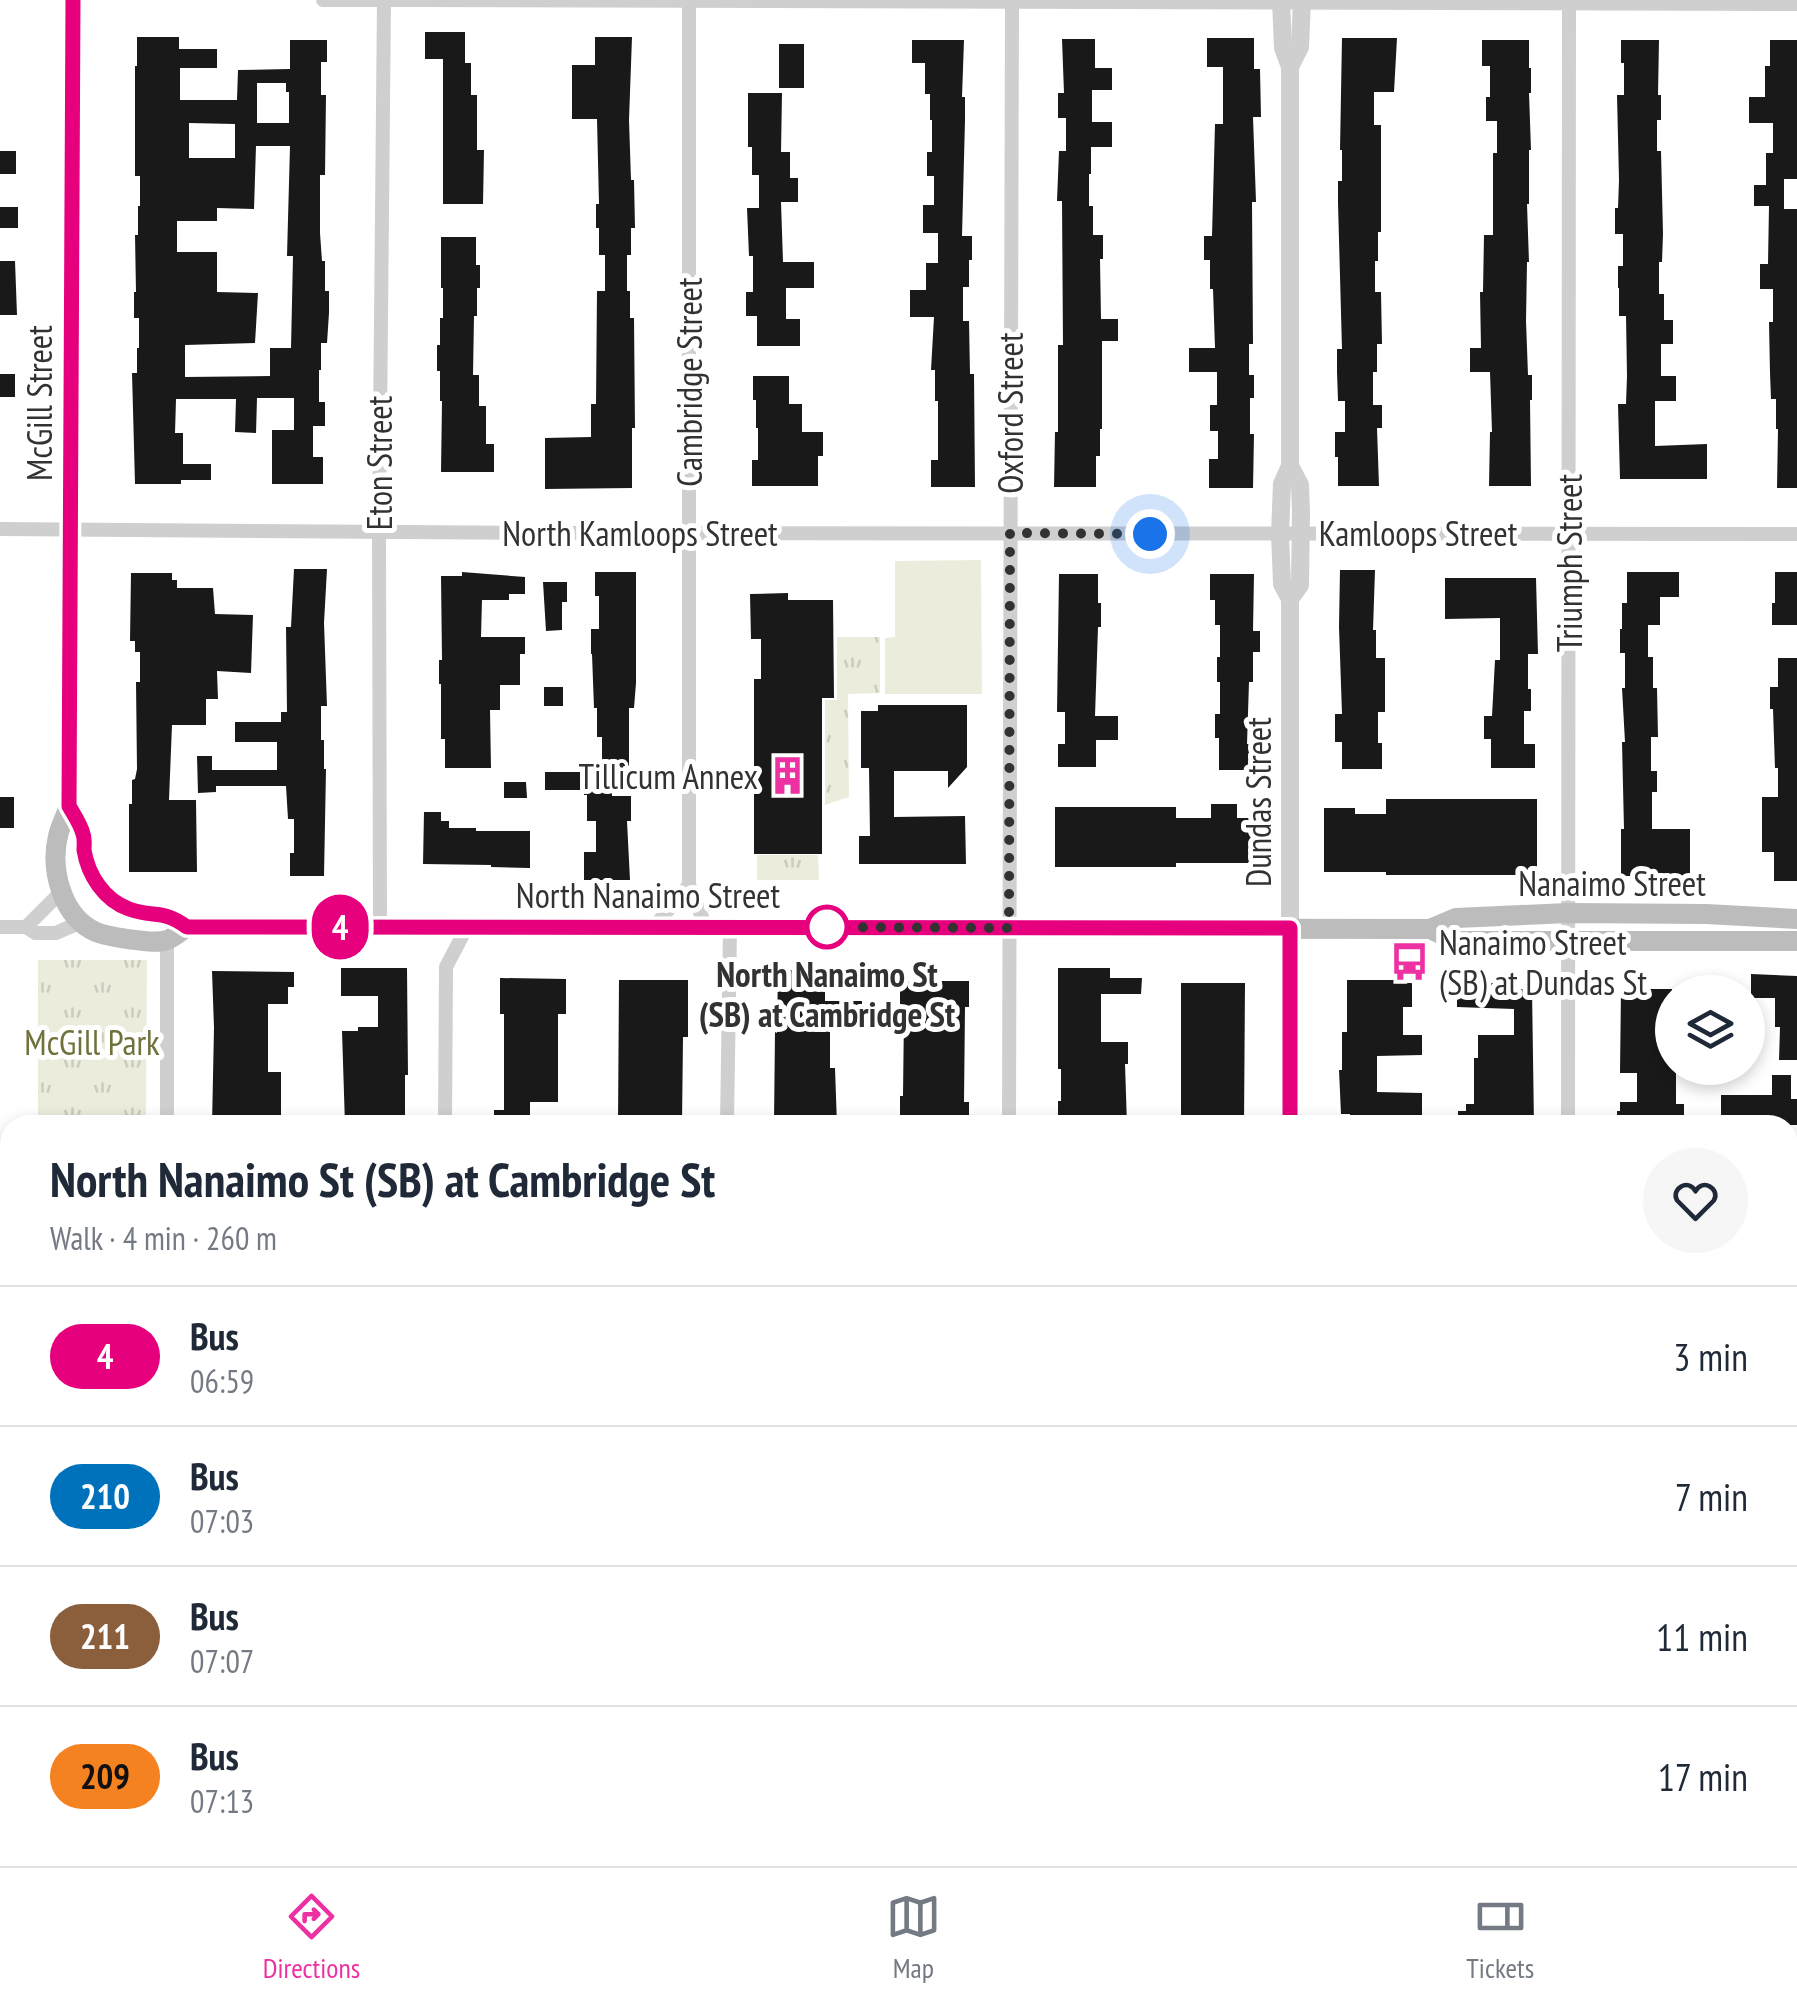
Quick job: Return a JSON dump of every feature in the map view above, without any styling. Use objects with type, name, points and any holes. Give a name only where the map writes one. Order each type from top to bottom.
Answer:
[{"type":"main road","name":"McGill Street","points":[[70,908],[57,877],[58,837],[69,806],[73,0]]},
{"type":"main road","name":"McGill Street","points":[[69,806],[83,833],[85,853],[100,889]]},
{"type":"main road","name":"North Nanaimo Street","points":[[100,889],[120,906],[170,915],[187,927],[1290,928]]},
{"type":"main road","points":[[70,908],[93,931],[110,937],[166,940],[187,927]]},
{"type":"main road","name":"Nanaimo Street","points":[[1290,928],[1430,929],[1456,918],[1568,913],[1797,919]]},
{"type":"main road","name":"Dundas Street","points":[[1290,928],[1290,1115]]},
{"type":"main road","name":"Nanaimo Street","points":[[1430,929],[1455,941],[1797,941]]},
{"type":"street","points":[[322,0],[1797,4]]},
{"type":"street","name":"Eton Street","points":[[380,927],[384,0]]},
{"type":"street","name":"Cambridge Street","points":[[690,0],[689,884],[706,927]]},
{"type":"street","name":"Dundas Street","points":[[1282,1],[1283,48],[1290,67],[1290,466],[1282,484],[1280,534],[1282,584],[1290,599],[1290,928]]},
{"type":"street","name":"Dundas Street","points":[[1290,67],[1300,47],[1302,1]]},
{"type":"street","name":"Oxford Street","points":[[1009,1115],[1012,2]]},
{"type":"street","name":"Triumph Street","points":[[1568,1115],[1569,2]]},
{"type":"street","name":"Dundas Street","points":[[1290,466],[1300,484],[1301,534],[1300,585],[1290,599]]},
{"type":"street","name":"North Kamloops Street","points":[[0,529],[1280,534]]},
{"type":"street","name":"Kamloops Street","points":[[1280,534],[1797,534]]},
{"type":"street","points":[[654,927],[689,884]]},
{"type":"street","points":[[0,927],[26,927],[70,908]]},
{"type":"street","points":[[26,927],[35,934],[56,933],[70,908]]},
{"type":"street","points":[[446,1115],[446,967],[467,927]]},
{"type":"street","points":[[727,1115],[730,927]]},
{"type":"street","points":[[166,940],[167,1115]]},
{"type":"green space","points":[[981,560],[982,694],[885,694],[885,638],[895,637],[895,561]]},
{"type":"green space","points":[[837,637],[880,637],[880,693],[848,694],[849,797],[825,805],[825,700],[837,700]]},
{"type":"green space","points":[[757,855],[818,855],[819,880],[757,880]]},
{"type":"green space","name":"McGill Park","points":[[38,960],[147,960],[146,1115],[38,1115]]},
{"type":"building","points":[[425,32],[465,32],[465,63],[471,63],[471,95],[477,95],[477,150],[484,150],[483,204],[443,204],[443,59],[425,59]]},
{"type":"building","points":[[137,37],[179,37],[179,49],[217,49],[217,68],[180,68],[180,100],[237,100],[238,70],[290,69],[290,40],[327,40],[327,62],[321,62],[321,95],[326,95],[325,175],[320,175],[322,261],[325,291],[329,291],[327,343],[321,343],[319,370],[319,402],[325,402],[325,426],[313,426],[313,457],[323,457],[323,484],[272,484],[272,430],[294,430],[294,398],[257,398],[256,433],[235,432],[236,399],[176,399],[175,433],[183,433],[183,464],[211,464],[211,480],[135,484],[132,373],[137,373],[139,348],[134,292],[140,206],[140,176],[135,176]],"holes":[[[257,83],[286,83],[289,123],[257,123]],[[189,123],[235,124],[235,158],[189,158]],[[256,146],[290,146],[287,256],[293,256],[291,348],[270,348],[270,376],[185,377],[185,345],[255,343],[258,293],[217,292],[217,252],[177,252],[177,221],[217,221],[217,208],[254,209]]]},
{"type":"building","points":[[595,37],[632,37],[629,120],[635,228],[631,228],[631,255],[627,255],[627,291],[630,318],[634,318],[632,488],[545,489],[545,438],[591,437],[591,404],[596,404],[597,291],[605,291],[605,255],[599,255],[596,228],[597,119],[572,119],[572,65],[595,65]]},
{"type":"building","points":[[1207,38],[1254,38],[1254,69],[1260,69],[1261,117],[1253,117],[1256,202],[1252,202],[1253,344],[1249,344],[1249,375],[1254,375],[1254,398],[1250,398],[1253,488],[1209,488],[1209,459],[1218,459],[1218,431],[1210,431],[1210,405],[1217,405],[1217,372],[1189,372],[1189,348],[1215,348],[1213,289],[1210,260],[1204,260],[1204,236],[1212,236],[1215,124],[1223,124],[1223,67],[1207,67]]},
{"type":"building","points":[[1342,38],[1397,38],[1394,92],[1374,92],[1374,125],[1381,125],[1381,232],[1375,261],[1375,292],[1381,292],[1382,344],[1377,344],[1377,372],[1373,372],[1373,405],[1382,405],[1382,428],[1377,428],[1379,486],[1338,486],[1335,457],[1335,432],[1345,432],[1345,401],[1338,401],[1337,372],[1337,349],[1342,349],[1338,181],[1342,181]]},
{"type":"building","points":[[1062,39],[1095,39],[1095,68],[1112,68],[1112,90],[1092,90],[1092,122],[1112,122],[1112,147],[1091,147],[1089,174],[1093,235],[1103,235],[1101,319],[1118,319],[1118,341],[1102,341],[1102,429],[1100,456],[1096,456],[1096,487],[1054,487],[1058,345],[1063,345],[1062,201],[1057,201],[1059,151],[1066,151],[1066,118],[1058,118],[1058,93],[1064,93]]},
{"type":"building","points":[[912,40],[964,40],[962,236],[972,236],[972,260],[969,287],[963,287],[963,321],[969,321],[970,374],[974,374],[975,487],[931,487],[931,460],[938,460],[938,401],[935,370],[931,370],[934,317],[910,317],[910,290],[926,290],[926,263],[938,263],[938,233],[923,233],[923,205],[934,205],[934,176],[927,176],[932,120],[930,94],[925,94],[925,63],[912,63]]},
{"type":"building","points":[[1482,40],[1529,40],[1531,150],[1526,321],[1528,375],[1532,375],[1531,486],[1489,486],[1490,372],[1470,372],[1470,348],[1481,348],[1484,235],[1493,235],[1493,153],[1497,153],[1497,121],[1486,121],[1490,66],[1482,66]]},
{"type":"building","points":[[1621,40],[1659,40],[1661,120],[1657,120],[1657,151],[1661,151],[1663,234],[1659,294],[1664,294],[1664,320],[1673,320],[1673,344],[1661,344],[1661,376],[1676,376],[1676,401],[1655,401],[1655,446],[1707,444],[1707,479],[1620,479],[1618,404],[1626,404],[1627,376],[1626,316],[1619,316],[1618,288],[1623,234],[1615,234],[1619,180],[1617,95],[1624,95]]},
{"type":"building","points":[[1770,40],[1797,40],[1797,179],[1784,179],[1784,209],[1797,209],[1797,488],[1777,488],[1778,429],[1770,373],[1773,289],[1760,289],[1760,264],[1768,264],[1769,206],[1754,206],[1754,185],[1766,185],[1766,153],[1773,153],[1773,123],[1749,123],[1749,97],[1765,97]]},
{"type":"building","points":[[779,44],[804,44],[804,88],[779,88]]},
{"type":"building","points":[[748,93],[782,93],[781,152],[790,152],[790,178],[798,178],[798,202],[781,202],[783,262],[814,262],[814,288],[786,288],[786,319],[800,319],[800,346],[757,346],[757,316],[746,316],[746,292],[753,292],[747,208],[759,208],[759,175],[752,175],[752,147],[748,147]]},
{"type":"building","points":[[0,151],[16,151],[16,174],[0,174]]},
{"type":"building","points":[[0,207],[18,207],[18,228],[0,228]]},
{"type":"building","points":[[441,237],[476,237],[480,288],[474,316],[473,375],[479,375],[479,406],[486,406],[486,444],[494,444],[494,472],[441,472],[442,401],[437,345],[443,318]]},
{"type":"building","points":[[0,261],[15,261],[17,315],[0,315]]},
{"type":"building","points":[[0,374],[15,374],[15,397],[0,397]]},
{"type":"building","points":[[753,376],[789,376],[789,404],[802,404],[802,432],[823,432],[818,486],[752,486],[752,460],[758,460]]},
{"type":"building","points":[[294,569],[327,569],[327,706],[321,706],[326,769],[324,876],[290,876],[294,819],[288,819],[286,786],[216,786],[216,792],[198,793],[197,756],[212,756],[212,770],[277,770],[277,742],[235,742],[235,722],[281,722],[281,712],[287,712],[286,627],[291,627]]},
{"type":"building","points":[[1340,570],[1375,570],[1376,658],[1385,658],[1385,712],[1378,712],[1382,769],[1342,769],[1342,742],[1335,742],[1335,714],[1342,714]]},
{"type":"building","points":[[462,572],[525,577],[525,594],[509,594],[509,600],[482,600],[481,637],[525,637],[525,654],[520,654],[520,685],[500,685],[500,710],[490,710],[491,768],[445,768],[439,684],[441,576],[462,576]]},
{"type":"building","points":[[595,572],[636,572],[636,683],[634,708],[629,708],[629,766],[602,766],[591,654],[591,629],[599,629]]},
{"type":"building","points":[[1627,572],[1679,572],[1679,597],[1660,597],[1660,625],[1648,625],[1648,657],[1653,657],[1653,688],[1657,688],[1658,737],[1651,737],[1651,771],[1657,771],[1657,792],[1652,792],[1652,829],[1690,829],[1690,876],[1621,876],[1625,653],[1620,653],[1620,629],[1622,603],[1627,603]]},
{"type":"building","points":[[1775,572],[1797,572],[1797,625],[1772,625]]},
{"type":"building","points":[[131,573],[172,573],[177,588],[213,588],[215,614],[253,615],[251,673],[217,671],[218,699],[206,699],[206,725],[172,725],[169,800],[196,800],[197,872],[129,872],[129,804],[137,769],[136,682],[140,682],[140,652],[135,652],[135,641],[130,641]]},
{"type":"building","points":[[1059,574],[1098,574],[1101,627],[1095,716],[1118,716],[1118,740],[1096,740],[1096,767],[1058,767],[1058,744],[1065,744],[1065,712],[1057,712]]},
{"type":"building","points":[[1210,574],[1254,574],[1253,631],[1260,631],[1260,652],[1253,652],[1253,682],[1249,682],[1247,744],[1253,744],[1253,770],[1219,770],[1215,714],[1220,714],[1220,625],[1215,625],[1215,600],[1210,600]]},
{"type":"building","points":[[1445,578],[1536,578],[1538,654],[1528,654],[1531,711],[1524,711],[1524,744],[1535,744],[1535,768],[1491,768],[1491,739],[1484,739],[1484,716],[1492,716],[1495,660],[1500,660],[1500,618],[1445,619]]},
{"type":"building","points":[[543,582],[567,582],[562,630],[546,631]]},
{"type":"building","name":"Tillicum Annex","points":[[788,593],[788,600],[833,600],[834,698],[822,698],[822,854],[754,854],[754,679],[761,679],[761,639],[751,639],[750,594]]},
{"type":"building","points":[[1778,658],[1797,658],[1797,881],[1774,881],[1774,852],[1762,852],[1762,797],[1778,797],[1770,687],[1778,687]]},
{"type":"building","points":[[544,687],[563,687],[563,706],[544,706]]},
{"type":"building","points":[[878,705],[967,705],[967,767],[948,788],[948,771],[894,771],[894,817],[965,816],[966,864],[859,864],[859,836],[870,836],[869,768],[861,768],[861,711],[878,711]]},
{"type":"building","points":[[612,769],[612,796],[631,796],[631,821],[627,821],[630,880],[584,880],[584,852],[596,852],[596,821],[587,821],[587,795],[584,790],[545,790],[545,772]]},
{"type":"building","points":[[504,782],[526,782],[527,798],[504,798]]},
{"type":"building","points":[[0,797],[14,797],[14,828],[0,828]]},
{"type":"building","points":[[1386,799],[1537,799],[1537,875],[1324,872],[1324,808],[1386,814]]},
{"type":"building","points":[[1211,804],[1237,804],[1237,818],[1265,818],[1265,863],[1055,867],[1055,807],[1176,807],[1176,818],[1211,818]]},
{"type":"building","points":[[424,812],[441,812],[441,821],[449,821],[449,828],[530,831],[530,868],[423,864]]},
{"type":"building","points":[[341,968],[407,968],[405,1115],[345,1115],[342,1031],[378,1027],[378,996],[341,996]]},
{"type":"building","points":[[1058,968],[1110,968],[1110,978],[1142,978],[1141,994],[1101,994],[1101,1042],[1128,1042],[1127,1115],[1058,1115]]},
{"type":"building","points":[[778,970],[817,970],[817,976],[825,976],[825,1001],[862,1001],[862,1022],[830,1022],[830,1068],[835,1068],[837,1115],[774,1115]]},
{"type":"building","points":[[212,971],[294,972],[294,987],[288,987],[288,1004],[268,1004],[268,1072],[281,1072],[281,1115],[212,1115]]},
{"type":"building","points":[[1751,974],[1797,976],[1797,1060],[1779,1060],[1780,1027],[1775,1027],[1775,998],[1765,998],[1765,975]]},
{"type":"building","points":[[500,978],[566,979],[566,1014],[558,1014],[558,1102],[530,1102],[530,1115],[494,1115],[494,1110],[504,1110],[504,1014],[500,1014]]},
{"type":"building","points":[[619,980],[688,980],[682,1115],[618,1115]]},
{"type":"building","points":[[1347,980],[1412,983],[1412,1007],[1403,1007],[1403,1035],[1422,1035],[1422,1055],[1377,1056],[1377,1092],[1422,1093],[1422,1115],[1341,1114],[1339,1070],[1342,1032],[1347,1032]]},
{"type":"building","points":[[900,981],[969,981],[964,1102],[969,1102],[969,1115],[900,1115],[904,1013],[900,1013]]},
{"type":"building","points":[[1181,983],[1245,983],[1244,1115],[1181,1115]]},
{"type":"building","points":[[1485,983],[1506,983],[1506,989],[1532,989],[1534,1115],[1458,1115],[1458,1111],[1466,1111],[1466,1104],[1474,1104],[1478,1035],[1514,1035],[1514,1009],[1457,1007],[1457,988],[1485,988]]},
{"type":"building","points":[[1621,989],[1655,989],[1655,1085],[1676,1085],[1676,1104],[1684,1104],[1684,1115],[1617,1115],[1620,1102],[1637,1102],[1637,1073],[1620,1073]]},
{"type":"building","points":[[1772,1075],[1791,1075],[1791,1099],[1797,1099],[1797,1115],[1721,1115],[1721,1095],[1772,1095]]},
{"type":"bus line","name":"4","points":[[73,0],[69,806],[83,833],[92,873],[110,899],[132,911],[170,915],[187,927],[1290,928],[1290,1115]]},
{"type":"place","name":"Tillicum Annex","points":[[788,776]]},
{"type":"place","name":"North Nanaimo St (SB) at Cambridge St","points":[[827,927]]},
{"type":"place","name":"Nanaimo Street (SB) at Dundas St","points":[[1409,962]]},
{"type":"route","points":[[827,927],[1009,928],[1010,533],[1150,534]]}]
